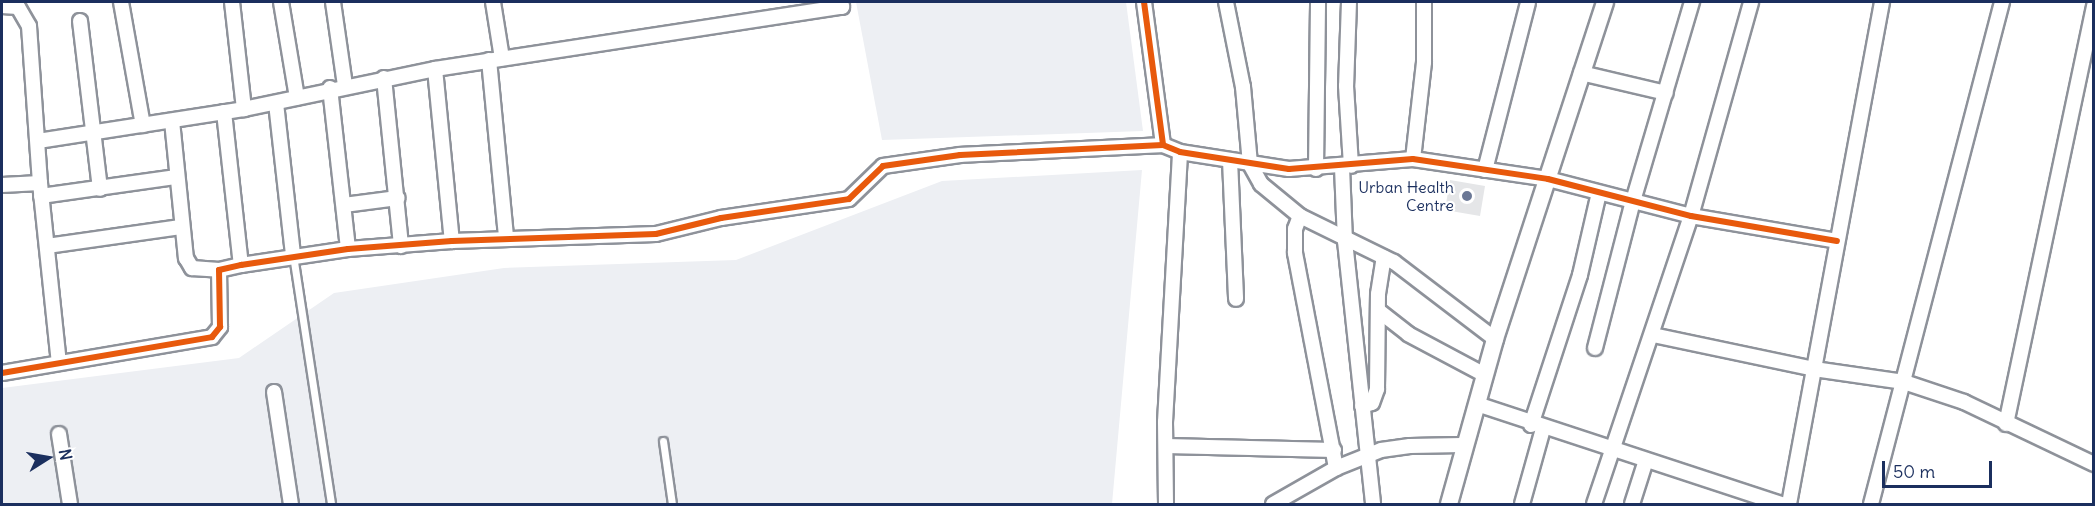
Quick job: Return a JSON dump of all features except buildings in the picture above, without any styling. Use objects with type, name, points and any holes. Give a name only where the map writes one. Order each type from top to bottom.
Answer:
[{"type":"street","points":[[121,2],[143,125]]},
{"type":"street","points":[[232,2],[244,109]]},
{"type":"street","points":[[281,2],[297,98]]},
{"type":"street","points":[[333,2],[345,85]]},
{"type":"street","points":[[493,2],[506,238]]},
{"type":"street","points":[[38,141],[244,109],[297,98],[330,88],[435,69],[842,7],[841,2]]},
{"type":"street","points":[[1144,2],[1163,145]]},
{"type":"street","points":[[1226,2],[1243,87],[1250,164],[1261,184],[1300,216],[1345,241],[1384,257],[1495,339]]},
{"type":"street","points":[[1316,169],[1318,2]]},
{"type":"street","points":[[1349,2],[1345,241],[1373,504]]},
{"type":"street","points":[[1413,159],[1424,62],[1424,2]]},
{"type":"street","points":[[1485,170],[1528,2]]},
{"type":"street","points":[[1449,504],[1462,446],[1495,339],[1605,2]]},
{"type":"street","points":[[1595,348],[1633,201],[1692,2]]},
{"type":"street","points":[[1594,504],[1611,449],[1653,335],[1691,216],[1751,2]]},
{"type":"street","points":[[1789,504],[1882,2]]},
{"type":"street","points":[[1871,504],[2002,2]]},
{"type":"street","points":[[2006,424],[2094,5]]},
{"type":"street","points":[[2,6],[18,7],[27,18],[40,189],[60,363]]},
{"type":"street","points":[[80,21],[100,189]]},
{"type":"street","points":[[435,69],[452,241]]},
{"type":"street","points":[[1581,73],[1666,93]]},
{"type":"street","points":[[384,78],[398,198],[401,246]]},
{"type":"street","points":[[330,88],[348,249]]},
{"type":"street","points":[[276,103],[293,255]]},
{"type":"street","points":[[224,112],[241,265]]},
{"type":"street","points":[[172,121],[181,227],[192,268],[219,270],[293,255],[348,249],[506,238],[656,234],[721,218],[849,199],[883,166],[960,155],[1163,145],[1180,152],[1250,164],[1316,169],[1413,159],[1548,180],[1691,216],[1837,241]]},
{"type":"street","points":[[1166,504],[1166,446],[1180,152]]},
{"type":"street","points":[[1230,160],[1236,299]]},
{"type":"street","points":[[2,185],[40,189],[100,189],[177,177]]},
{"type":"street","points":[[1522,504],[1537,427],[1580,275],[1599,193]]},
{"type":"street","points":[[344,205],[398,198]]},
{"type":"street","points":[[1300,216],[1293,238],[1295,253],[1336,468]]},
{"type":"street","points":[[47,246],[181,227]]},
{"type":"street","points":[[1362,406],[1372,403],[1377,389],[1379,311],[1384,257]]},
{"type":"street","points":[[2,373],[212,337],[220,327],[219,270]]},
{"type":"street","points":[[1379,311],[1408,334],[1485,375]]},
{"type":"street","points":[[1653,335],[1814,369],[1904,382],[1964,402],[2094,464]]},
{"type":"street","points":[[274,393],[291,504]]},
{"type":"street","points":[[1476,404],[1537,427],[1646,460],[1747,499],[1782,504]]},
{"type":"street","points":[[59,434],[70,504]]},
{"type":"street","points":[[1166,446],[1334,450]]},
{"type":"street","points":[[1273,504],[1336,468],[1366,455],[1410,446],[1462,446]]},
{"type":"street","points":[[1632,504],[1646,460]]},
{"type":"lane","points":[[293,255],[331,504]]},
{"type":"lane","points":[[663,441],[672,504]]},
{"type":"shaded area","points":[[856,2],[1126,2],[1143,131],[882,140]]},
{"type":"shaded area","points":[[1142,170],[1112,504],[2,504],[2,388],[239,358],[334,293],[504,268],[736,260],[942,181]]},
{"type":"cycle path","points":[[1144,2],[1163,145],[1180,152],[1289,169],[1413,159],[1548,179],[1691,216],[1837,241]]},
{"type":"cycle path","points":[[2,373],[212,337],[220,327],[219,270],[241,265],[348,249],[452,241],[656,234],[721,218],[849,199],[883,166],[960,155],[1163,145]]},
{"type":"place","name":"Urban Health Centre","points":[[1467,196]]}]
